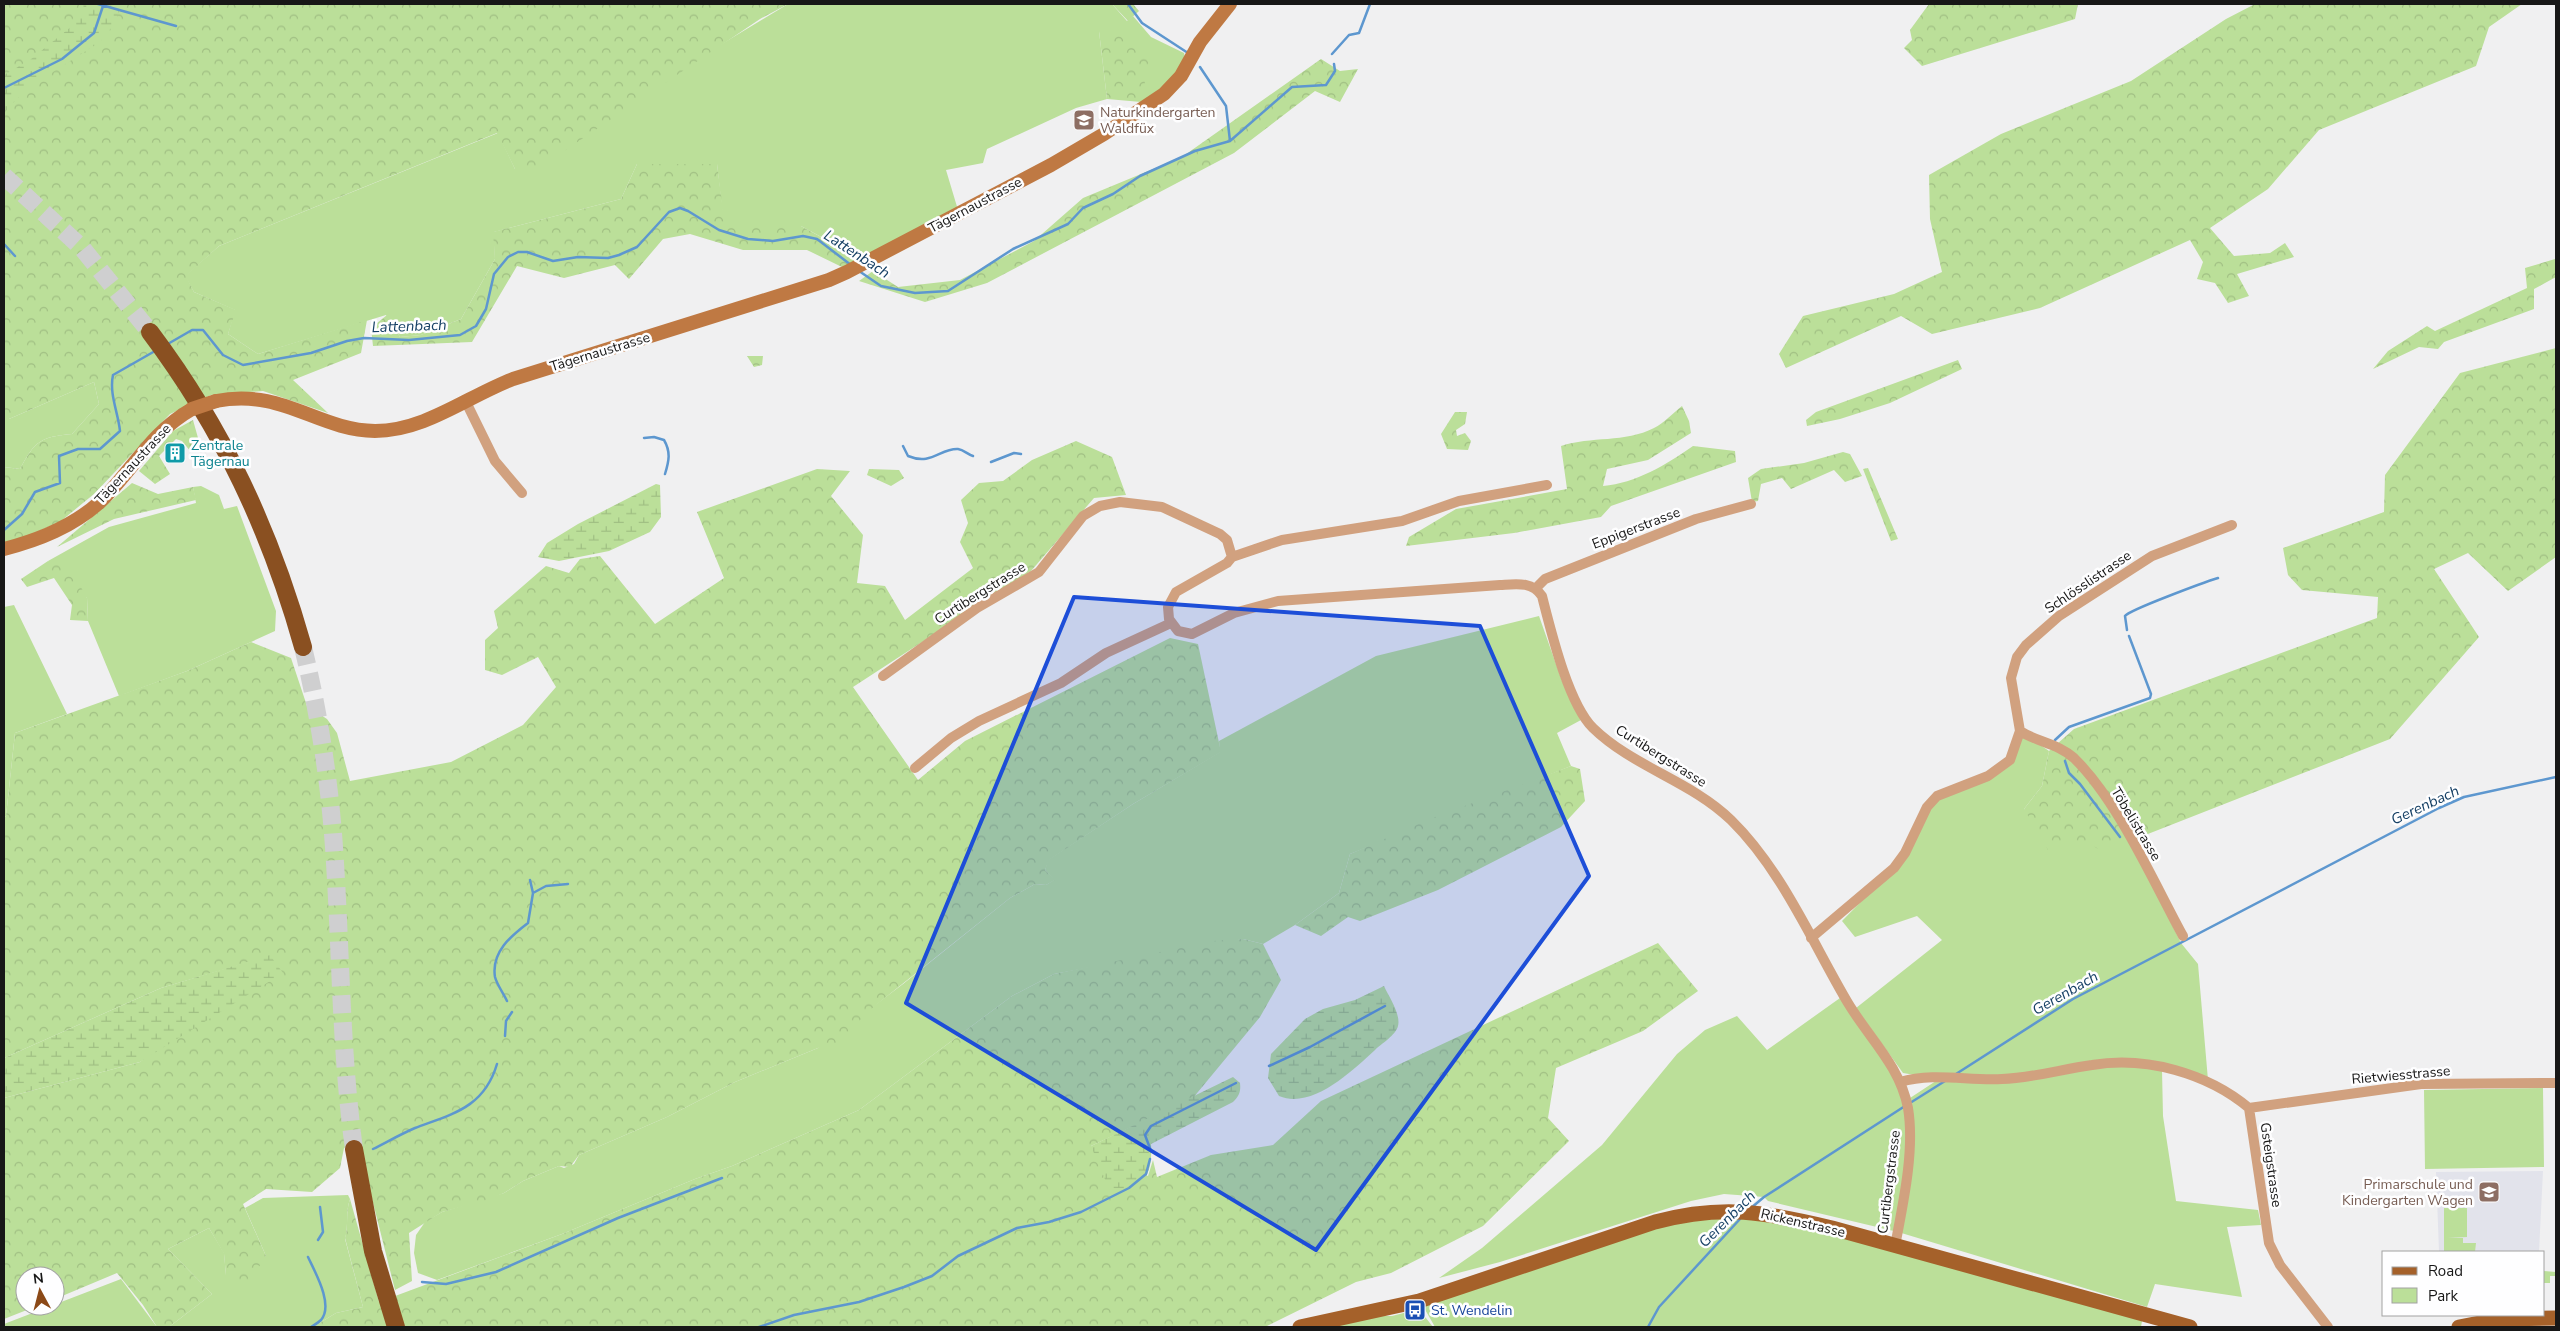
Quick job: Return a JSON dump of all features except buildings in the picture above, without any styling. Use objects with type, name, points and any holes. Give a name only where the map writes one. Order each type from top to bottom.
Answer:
[{"type":"highway","points":[[158,342],[204,411],[243,482],[279,568],[303,647]]},
{"type":"highway","points":[[354,1149],[373,1251],[396,1327]]},
{"type":"main road","name":"Rickenstrasse","points":[[1300,1327],[1419,1301],[1664,1220],[1703,1212],[1734,1210],[1758,1212],[1822,1226],[2190,1327]]},
{"type":"main road","points":[[2459,1327],[2500,1320],[2556,1318]]},
{"type":"street","name":"Tägernaustrasse","points":[[4,549],[46,536],[88,512],[111,490],[162,429],[192,409],[216,401],[260,398],[345,426],[375,431],[405,427],[431,418],[465,400],[513,379],[821,283],[853,269],[1043,169],[1104,134],[1164,94],[1181,76],[1200,42],[1230,4]]},
{"type":"street","points":[[465,400],[491,456],[522,493]]},
{"type":"street","points":[[1536,588],[1526,584],[1500,584],[1290,599],[1250,608],[1192,634],[1178,631],[1171,623],[1168,607],[1173,596],[1227,563],[1232,557],[1298,536],[1402,521],[1459,501],[1547,485]]},
{"type":"street","name":"Curtibergstrasse","points":[[883,676],[978,608],[1039,572],[1083,516],[1100,506],[1120,502],[1162,507],[1220,534],[1228,540],[1232,557]]},
{"type":"street","name":"Eppigerstrasse","points":[[1536,588],[1545,578],[1696,520],[1751,504]]},
{"type":"street","name":"Schlösslistrasse","points":[[1811,938],[1894,868],[1905,853],[1927,807],[1938,796],[1988,776],[2010,760],[2020,730],[2011,678],[2017,657],[2026,645],[2059,616],[2150,558],[2232,525]]},
{"type":"street","name":"Curtibergstrasse","points":[[1536,588],[1542,596],[1564,669],[1576,699],[1592,726],[1613,745],[1697,794],[1731,820],[1768,866],[1849,1005],[1895,1070],[1907,1104],[1910,1137],[1895,1246]]},
{"type":"street","points":[[915,768],[951,738],[978,721],[1061,683],[1106,653],[1171,623]]},
{"type":"street","name":"Töbelistrasse","points":[[2020,730],[2032,738],[2061,749],[2074,758],[2112,806],[2183,936]]},
{"type":"street","name":"Gsteigstrasse","points":[[1900,1082],[1927,1076],[2002,1079],[2092,1065],[2130,1062],[2208,1080],[2249,1108],[2270,1243],[2280,1265],[2328,1327]]},
{"type":"street","name":"Rietwiesstrasse","points":[[2249,1108],[2421,1084],[2556,1083]]},
{"type":"highlighted area","points":[[1074,597],[1480,626],[1589,876],[1316,1250],[906,1003]]},
{"type":"shaded area","name":"Primarschule und Kindergarten Wagen","points":[[2543,1171],[2539,1251],[2439,1251],[2436,1172]]},
{"type":"green space","points":[[4,4],[788,4],[760,19],[536,170],[515,169],[497,133],[219,246],[186,276],[194,292],[236,310],[228,334],[258,354],[367,320],[361,353],[293,380],[328,413],[263,391],[211,395],[170,414],[94,494],[61,521],[19,540],[4,543],[4,467],[20,469],[35,446],[45,439],[72,434],[99,404],[94,382],[9,419],[4,419]]},
{"type":"green space","points":[[85,4],[121,4],[115,23],[100,42],[26,89],[4,113],[4,75],[30,60],[72,26]]},
{"type":"green space","points":[[788,4],[1112,4],[1127,21],[1133,16],[1151,37],[1184,53],[1186,62],[1167,85],[1141,102],[1099,31],[1107,99],[1076,108],[987,149],[983,163],[946,170],[958,210],[860,258],[801,226],[724,226],[717,164],[637,164],[621,199],[494,232],[495,259],[461,319],[421,335],[400,337],[386,315],[258,354],[228,334],[235,310],[194,292],[185,276],[219,246],[498,133],[515,169]]},
{"type":"green space","points":[[1112,4],[1133,4],[1139,11],[1128,21]]},
{"type":"green space","points":[[1929,4],[2078,4],[2075,19],[1922,66],[1904,48],[1912,40],[1910,30]]},
{"type":"green space","points":[[2255,4],[2522,4],[2489,27],[2476,66],[2319,130],[2268,189],[2210,228],[2234,256],[2270,253],[2285,243],[2294,257],[2237,274],[2249,296],[2228,303],[2215,283],[2197,279],[2203,262],[2190,240],[2040,308],[1932,334],[1901,316],[1786,368],[1779,354],[1803,316],[1894,294],[1942,272],[1930,219],[1929,175],[2001,134],[2131,81],[2226,19]]},
{"type":"green space","points":[[1099,31],[1122,33],[1149,61],[1141,102],[1107,99]]},
{"type":"green space","points":[[1321,59],[1340,71],[1358,69],[1340,102],[1315,91],[1234,153],[987,283],[925,302],[859,281],[873,271],[898,287],[960,280],[1034,241],[1083,198],[1182,157]]},
{"type":"green space","points":[[637,164],[717,164],[725,226],[801,226],[861,259],[844,268],[807,250],[743,250],[690,234],[663,239],[629,279],[615,265],[564,278],[517,266],[472,342],[373,346],[371,328],[387,315],[400,337],[421,335],[461,319],[495,259],[493,232],[621,199]]},
{"type":"green space","points":[[2555,259],[2556,277],[2534,289],[2534,309],[2444,342],[2438,349],[2419,347],[2373,369],[2388,351],[2427,326],[2435,331],[2527,288],[2525,268]]},
{"type":"green space","points":[[2556,348],[2556,557],[2508,591],[2468,553],[2434,569],[2479,637],[2390,739],[2102,852],[2087,841],[2048,850],[2024,809],[2042,786],[2049,751],[2074,729],[2377,618],[2378,597],[2302,590],[2288,575],[2283,548],[2384,512],[2385,475],[2460,373]]},
{"type":"green space","points":[[747,356],[763,356],[762,365],[754,367]]},
{"type":"green space","points":[[1958,360],[1962,369],[1890,403],[1840,419],[1807,426],[1806,420],[1816,412]]},
{"type":"green space","points":[[94,382],[99,404],[72,434],[52,437],[40,442],[30,452],[20,469],[4,467],[4,419],[9,419]]},
{"type":"green space","points":[[1682,406],[1689,421],[1691,433],[1648,460],[1607,469],[1603,486],[1639,477],[1672,460],[1693,446],[1735,451],[1736,462],[1611,506],[1601,517],[1514,533],[1406,546],[1409,537],[1456,509],[1567,489],[1561,446],[1643,433],[1654,428]]},
{"type":"green space","points":[[1455,412],[1467,412],[1465,424],[1456,430],[1457,436],[1465,433],[1471,441],[1468,450],[1447,449],[1441,434]]},
{"type":"green space","points":[[193,420],[200,445],[191,452],[182,441],[176,439],[159,456],[170,474],[155,484],[139,471],[173,431]]},
{"type":"green space","points":[[1076,441],[1112,457],[1126,495],[1094,498],[1031,571],[853,687],[918,780],[965,741],[1170,638],[1198,644],[1221,752],[1133,804],[1049,860],[1045,870],[1055,880],[1046,885],[1035,884],[1010,898],[864,1015],[844,1042],[818,1048],[735,1082],[667,1117],[579,1155],[570,1167],[559,1166],[523,1181],[504,1193],[487,1200],[442,1212],[409,1233],[412,1281],[395,1290],[358,1143],[344,1148],[340,1168],[312,1192],[266,1189],[243,1204],[266,1256],[245,1288],[226,1275],[224,1254],[209,1228],[168,1249],[212,1294],[169,1327],[157,1327],[143,1305],[117,1273],[65,1295],[65,1266],[15,1266],[15,1315],[4,1319],[4,1098],[140,1062],[270,956],[161,988],[4,1058],[4,818],[6,816],[15,733],[187,671],[251,642],[291,658],[307,706],[327,719],[337,733],[350,781],[451,762],[523,725],[556,687],[538,657],[502,675],[485,670],[485,640],[498,628],[494,611],[546,566],[569,573],[580,559],[600,556],[655,624],[724,578],[697,512],[817,469],[850,471],[831,496],[863,535],[857,583],[885,586],[905,620],[973,568],[960,542],[968,523],[961,500],[979,483],[1003,481],[1032,460]]},
{"type":"green space","points":[[1843,452],[1850,454],[1862,476],[1845,482],[1834,470],[1791,489],[1782,478],[1761,484],[1758,501],[1752,502],[1748,478],[1761,469],[1804,463]]},
{"type":"green space","points":[[1868,468],[1898,539],[1891,541],[1863,469]]},
{"type":"green space","points":[[869,469],[899,470],[904,478],[891,486],[867,475]]},
{"type":"green space","points":[[132,483],[158,494],[193,487],[196,500],[114,519],[57,547]]},
{"type":"green space","points":[[656,484],[660,485],[661,517],[650,532],[609,551],[559,561],[538,557],[547,543],[578,524]]},
{"type":"green space","points":[[201,486],[219,495],[224,509],[237,506],[276,611],[275,631],[187,671],[119,696],[88,621],[87,598],[48,561],[109,527],[196,503],[193,487]]},
{"type":"green space","points":[[48,561],[70,568],[87,598],[88,621],[70,620],[72,605],[54,578],[27,587],[21,579]]},
{"type":"green space","points":[[14,605],[67,714],[15,733],[6,816],[4,818],[4,607]]},
{"type":"green space","points":[[1539,616],[1562,681],[1581,720],[1557,733],[1571,766],[1350,854],[1339,893],[1295,925],[1263,944],[1243,939],[1054,974],[1012,996],[859,1110],[732,1166],[695,1179],[562,1234],[437,1280],[418,1273],[414,1253],[416,1235],[425,1222],[442,1212],[504,1193],[523,1181],[559,1166],[564,1168],[574,1164],[579,1155],[667,1117],[735,1082],[818,1048],[903,984],[1010,898],[1035,884],[1046,885],[1054,880],[1045,870],[1048,860],[1133,804],[1220,752],[1219,741],[1376,656]]},
{"type":"green space","points":[[2020,731],[2049,751],[2042,786],[2024,809],[2087,841],[2130,839],[2181,943],[2198,964],[2208,1080],[2162,1070],[2163,1116],[2176,1201],[2258,1210],[2261,1225],[2227,1227],[2242,1297],[2155,1284],[2147,1307],[1898,1232],[1768,1201],[1764,1197],[1724,1194],[1691,1201],[1500,1262],[1439,1278],[1482,1248],[1602,1145],[1677,1054],[1705,1030],[1737,1016],[1767,1050],[1840,998],[1910,1098],[1939,1079],[1903,1073],[1856,1008],[1942,940],[1917,916],[1855,937],[1842,921],[1894,868],[1937,796],[2002,768]]},
{"type":"green space","points":[[1571,766],[1580,769],[1585,801],[1561,827],[1438,890],[1360,921],[1348,917],[1321,936],[1295,925],[1339,893],[1350,854],[1430,819]]},
{"type":"green space","points":[[1243,939],[1263,944],[1281,980],[1260,1017],[1193,1098],[1091,1146],[1148,1176],[1153,1160],[1157,1177],[1211,1155],[1273,1145],[1321,1101],[1658,943],[1698,991],[1643,1031],[1556,1068],[1548,1118],[1569,1141],[1483,1226],[1391,1273],[1356,1282],[1265,1327],[313,1327],[336,1313],[363,1307],[345,1238],[350,1199],[379,1302],[562,1234],[695,1179],[732,1166],[859,1110],[1012,996],[1054,974],[1213,941]]},
{"type":"green space","points":[[270,955],[283,973],[140,1062],[4,1098],[4,1058],[161,988]]},
{"type":"green space","points":[[1384,986],[1398,1016],[1397,1029],[1391,1036],[1355,1068],[1318,1093],[1305,1098],[1292,1099],[1279,1096],[1268,1078],[1271,1054],[1305,1019],[1323,1009],[1355,1000]]},
{"type":"green space","points":[[1233,1077],[1240,1083],[1237,1098],[1233,1102],[1151,1144],[1150,1165],[1144,1180],[1114,1201],[1091,1146]]},
{"type":"green space","points":[[2543,1088],[2544,1167],[2425,1169],[2424,1090]]},
{"type":"green space","points":[[348,1195],[350,1199],[345,1239],[363,1307],[336,1313],[313,1327],[169,1327],[212,1294],[168,1249],[209,1228],[224,1253],[226,1275],[266,1256],[245,1208],[263,1198]]},
{"type":"green space","points":[[2444,1208],[2467,1208],[2467,1237],[2448,1238],[2463,1238],[2463,1243],[2476,1243],[2475,1251],[2444,1251]]},
{"type":"green space","points":[[1758,1212],[2143,1315],[2141,1327],[1435,1327],[1423,1306],[1661,1225]]},
{"type":"green space","points":[[2545,1271],[2556,1272],[2556,1276],[2550,1276],[2550,1283],[2545,1283]]},
{"type":"green space","points":[[121,1279],[157,1327],[4,1327],[4,1324],[25,1316],[65,1316],[65,1301]]},
{"type":"green space","points":[[1419,1309],[1433,1327],[1323,1327],[1372,1316],[1392,1316]]},
{"type":"waterway","points":[[98,4],[176,26]]},
{"type":"waterway","name":"Lattenbach","points":[[1128,4],[1142,23],[1188,53]]},
{"type":"waterway","points":[[1332,54],[1349,35],[1359,33],[1370,4]]},
{"type":"waterway","points":[[4,88],[62,59],[94,33],[103,6]]},
{"type":"waterway","name":"Lattenbach","points":[[859,271],[881,286],[915,293],[948,291],[1013,249],[1068,224],[1083,208],[1113,194],[1140,176],[1195,151],[1230,141],[1292,87],[1326,85],[1335,71],[1334,64]]},
{"type":"waterway","name":"Lattenbach","points":[[1200,67],[1226,106],[1230,141]]},
{"type":"waterway","name":"Lattenbach","points":[[166,345],[192,330],[203,330],[223,355],[243,365],[311,353],[347,341],[364,338],[409,340],[460,335],[476,326],[486,309],[494,274],[508,257],[518,252],[527,252],[553,261],[578,257],[608,258],[619,255],[637,247],[669,212],[680,208],[719,230],[748,239],[773,241],[803,236],[817,239],[851,265]]},
{"type":"waterway","points":[[4,244],[15,256]]},
{"type":"waterway","name":"Lattenbach","points":[[4,530],[22,514],[35,492],[60,483],[59,456],[78,449],[100,449],[120,431],[112,389],[113,375],[155,351]]},
{"type":"waterway","points":[[644,438],[654,437],[664,440],[669,457],[665,474]]},
{"type":"waterway","points":[[903,446],[908,456],[916,459],[930,458],[952,449],[962,450],[973,456]]},
{"type":"waterway","points":[[991,462],[1014,453],[1021,454]]},
{"type":"waterway","points":[[2127,630],[2125,616],[2130,613],[2168,596],[2218,578]]},
{"type":"waterway","points":[[2055,740],[2069,727],[2150,698],[2151,694],[2129,636]]},
{"type":"waterway","points":[[2065,761],[2069,773],[2080,784],[2120,837]]},
{"type":"waterway","name":"Gerenbach","points":[[1956,1074],[2073,999],[2439,808],[2464,797],[2556,777]]},
{"type":"waterway","points":[[507,1001],[495,977],[496,960],[499,952],[509,939],[528,923],[533,893],[530,880]]},
{"type":"waterway","points":[[533,893],[546,886],[568,884]]},
{"type":"waterway","points":[[1269,1066],[1310,1047],[1385,1006]]},
{"type":"waterway","points":[[505,1036],[506,1021],[512,1012]]},
{"type":"waterway","points":[[373,1149],[410,1130],[465,1107],[484,1091],[497,1064]]},
{"type":"waterway","name":"Gerenbach","points":[[1910,1103],[1945,1081]]},
{"type":"waterway","points":[[1151,1151],[1145,1135],[1151,1126],[1236,1083]]},
{"type":"waterway","name":"Gerenbach","points":[[1751,1208],[1764,1197],[1905,1106]]},
{"type":"waterway","points":[[759,1327],[794,1315],[859,1302],[904,1287],[932,1276],[958,1256],[1017,1228],[1049,1222],[1081,1212],[1129,1188],[1146,1174],[1150,1159]]},
{"type":"waterway","points":[[422,1282],[446,1284],[496,1272],[618,1218],[722,1178]]},
{"type":"waterway","points":[[318,1240],[323,1232],[320,1207]]},
{"type":"waterway","name":"Gerenbach","points":[[1648,1327],[1659,1307],[1740,1219]]},
{"type":"waterway","points":[[308,1257],[322,1288],[325,1306],[321,1320],[311,1327]]},
{"type":"tunnel","points":[[4,176],[82,248],[150,332]]},
{"type":"tunnel","points":[[303,647],[320,727],[331,808],[346,1078],[354,1149]]},
{"type":"place","name":"Naturkindergarten Waldfüx","points":[[1084,120]]},
{"type":"place","name":"Zentrale Tägernau","points":[[175,453]]},
{"type":"place","name":"Primarschule und Kindergarten Wagen","points":[[2489,1192]]},
{"type":"place","name":"St. Wendelin","points":[[1415,1310]]}]
